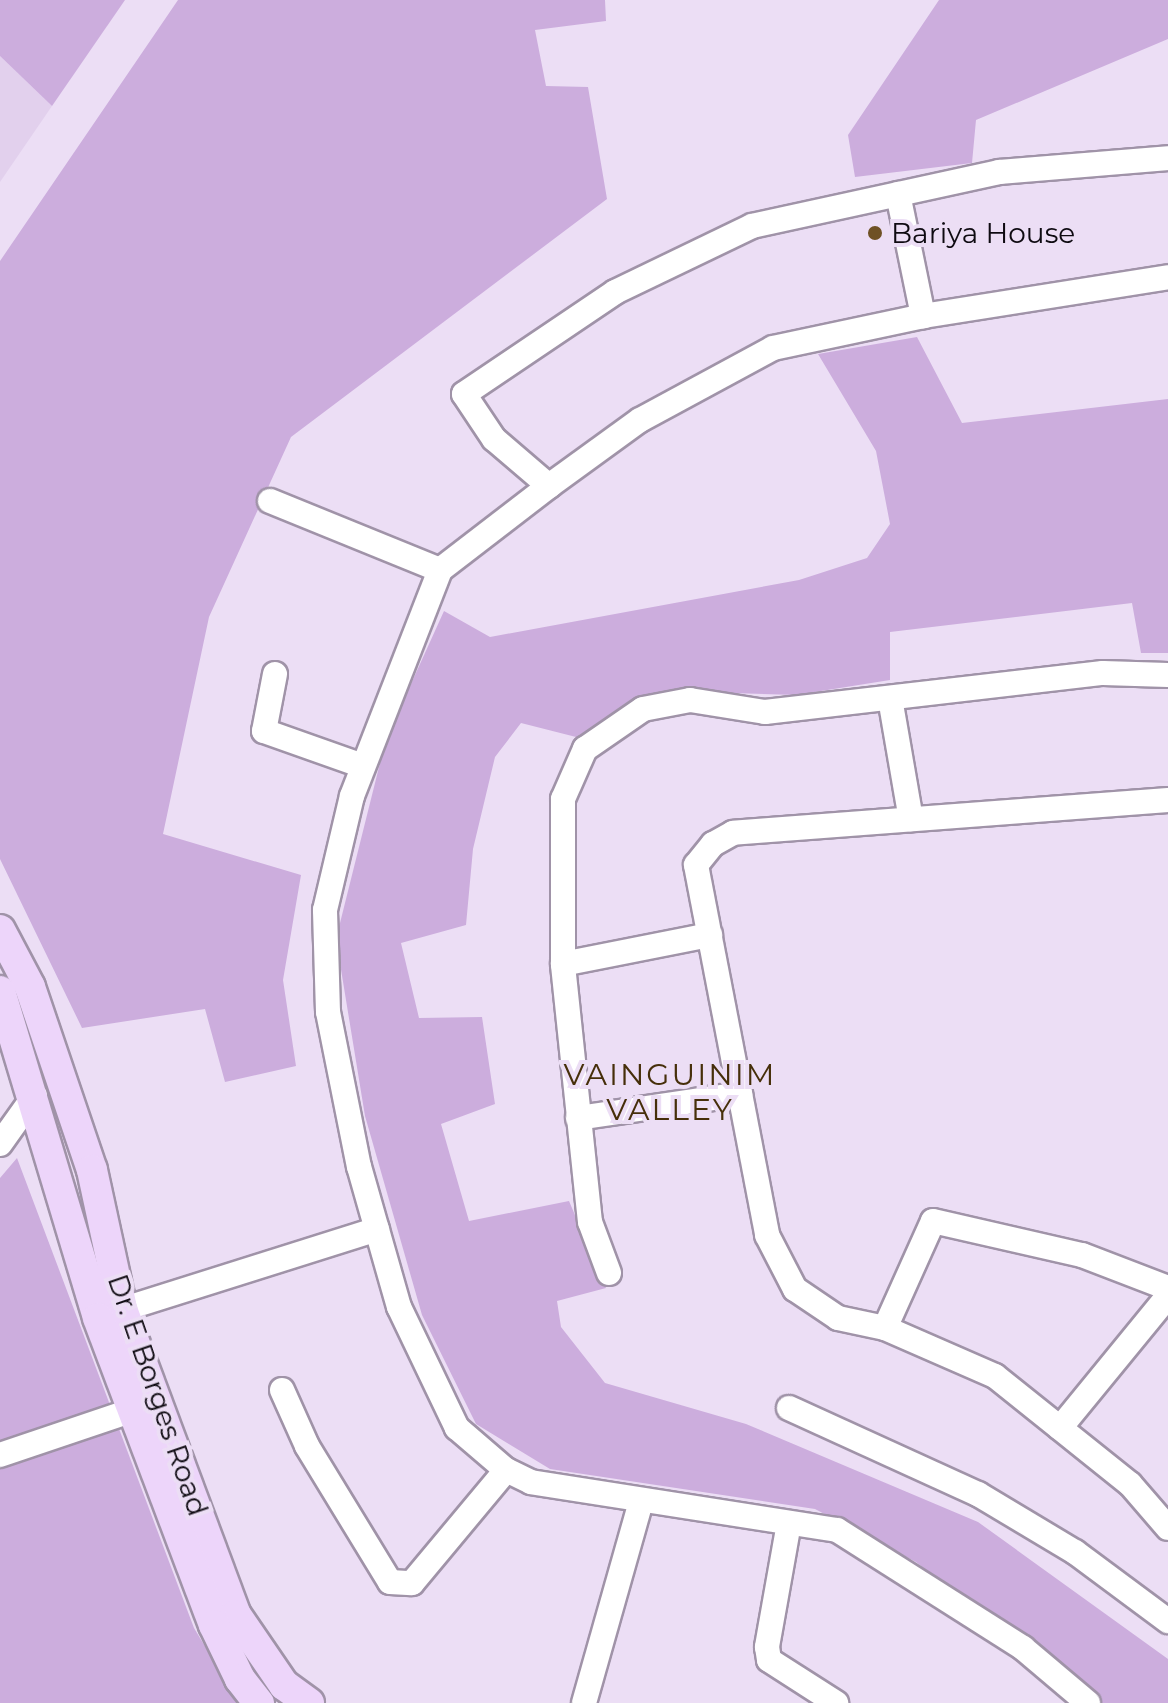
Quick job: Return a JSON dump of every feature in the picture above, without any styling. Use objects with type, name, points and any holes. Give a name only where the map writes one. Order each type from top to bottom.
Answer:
[{"type":"main road","name":"Dr. E Borges Road","points":[[0,930],[30,987],[92,1170],[110,1314],[133,1410],[214,1625],[240,1679],[259,1703]]},
{"type":"main road","name":"Dr. E Borges Road","points":[[0,991],[110,1314],[236,1615],[284,1685],[309,1703]]},
{"type":"street","points":[[549,486],[494,439],[464,394],[615,292],[752,226],[999,172],[1168,158]]},
{"type":"street","points":[[898,194],[923,316]]},
{"type":"street","points":[[1088,1703],[1023,1648],[837,1530],[641,1502],[531,1482],[506,1470],[457,1428],[399,1307],[337,1074],[328,1012],[325,910],[363,766],[440,570],[549,486],[640,420],[773,348],[923,316],[1168,277]]},
{"type":"street","points":[[270,501],[440,570]]},
{"type":"street","points":[[609,1273],[590,1222],[563,964],[563,799],[585,749],[643,709],[690,700],[765,712],[1103,673],[1168,675]]},
{"type":"street","points":[[275,674],[264,731],[363,766]]},
{"type":"street","points":[[890,698],[911,819]]},
{"type":"street","points":[[1168,800],[733,833],[713,844],[696,865],[767,1235],[795,1289],[838,1318],[885,1328],[995,1376],[1130,1484],[1168,1528]]},
{"type":"street","points":[[563,964],[710,935]]},
{"type":"street","points":[[578,1118],[740,1094]]},
{"type":"street","points":[[0,1144],[35,1095]]},
{"type":"street","points":[[885,1328],[933,1221],[1082,1255],[1166,1296]]},
{"type":"street","points":[[110,1314],[377,1229]]},
{"type":"street","points":[[1166,1296],[1168,1330]]},
{"type":"street","points":[[1060,1428],[1166,1296]]},
{"type":"street","points":[[282,1390],[307,1446],[390,1582],[412,1583],[506,1470]]},
{"type":"street","points":[[789,1408],[978,1494],[1075,1552],[1168,1621]]},
{"type":"street","points":[[0,1455],[133,1410]]},
{"type":"street","points":[[584,1703],[641,1502]]},
{"type":"street","points":[[789,1523],[767,1647],[769,1660],[836,1703]]},
{"type":"shaded area","points":[[0,0],[125,0],[52,106],[0,56]]},
{"type":"shaded area","points":[[178,0],[605,0],[606,21],[535,30],[546,86],[588,87],[607,199],[291,437],[209,617],[163,834],[301,875],[283,980],[296,1066],[225,1082],[205,1009],[82,1028],[0,859],[0,261]]},
{"type":"shaded area","points":[[939,0],[1168,0],[1168,39],[976,120],[972,163],[855,177],[848,135]]},
{"type":"shaded area","points":[[0,56],[52,106],[0,182]]},
{"type":"shaded area","points":[[917,337],[962,423],[1168,399],[1168,653],[1141,653],[1132,603],[890,632],[890,680],[796,695],[699,692],[580,738],[521,723],[495,757],[473,849],[466,925],[401,943],[419,1018],[482,1017],[495,1104],[441,1124],[469,1221],[569,1201],[606,1288],[557,1301],[561,1327],[605,1383],[746,1424],[978,1522],[1168,1659],[1168,1703],[1094,1703],[916,1562],[815,1509],[550,1469],[476,1424],[422,1315],[365,1116],[336,939],[386,739],[444,611],[490,637],[799,580],[867,558],[890,524],[876,451],[818,354]]},
{"type":"shaded area","points":[[17,1158],[194,1628],[239,1703],[0,1703],[0,1178]]},
{"type":"place","name":"Bariya House","points":[[875,233]]},
{"type":"district","name":"VAINGUINIM VALLEY","points":[[670,1092]]}]
